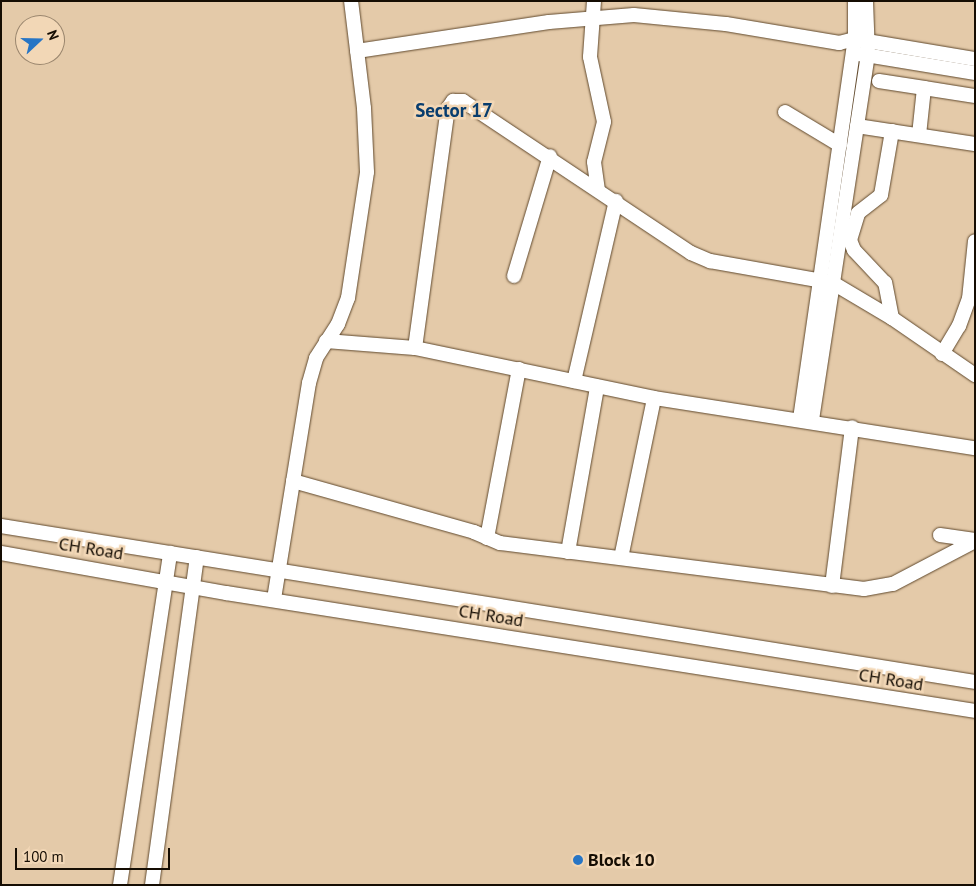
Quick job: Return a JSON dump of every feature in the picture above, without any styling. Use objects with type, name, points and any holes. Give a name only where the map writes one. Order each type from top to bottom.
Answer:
[{"type":"street","points":[[274,599],[309,383],[316,358],[343,315],[348,298],[367,172],[351,1]]},
{"type":"street","points":[[594,1],[590,66],[604,122],[594,162],[598,189]]},
{"type":"street","points":[[806,420],[826,281],[840,145],[854,46],[855,1]]},
{"type":"street","points":[[826,281],[857,126],[868,49],[866,1]]},
{"type":"street","points":[[357,51],[594,16],[663,15],[839,43],[975,72]]},
{"type":"street","points":[[868,49],[975,59]]},
{"type":"street","points":[[879,81],[975,96]]},
{"type":"street","points":[[919,135],[924,88]]},
{"type":"street","points":[[415,348],[448,108],[453,101],[463,101],[550,156],[701,258],[826,281],[892,318],[975,375]]},
{"type":"street","points":[[785,112],[840,145]]},
{"type":"street","points":[[857,126],[975,144]]},
{"type":"street","points":[[892,131],[881,195],[858,212],[850,240],[854,250],[885,283],[892,318]]},
{"type":"street","points":[[514,276],[550,156]]},
{"type":"street","points":[[574,381],[616,201]]},
{"type":"street","points":[[942,354],[959,326],[969,299],[975,242]]},
{"type":"street","points":[[326,341],[415,348],[654,398],[852,427],[975,448]]},
{"type":"street","points":[[487,538],[519,370]]},
{"type":"street","points":[[568,552],[597,387]]},
{"type":"street","points":[[621,558],[654,398]]},
{"type":"street","points":[[832,586],[852,427]]},
{"type":"street","points":[[293,481],[507,544],[864,589],[894,584],[975,540]]},
{"type":"street","name":"CH Road","points":[[1,526],[975,682]]},
{"type":"street","points":[[940,534],[975,540]]},
{"type":"street","name":"CH Road","points":[[1,553],[165,580],[193,587],[975,711]]},
{"type":"street","points":[[120,885],[170,553]]},
{"type":"street","points":[[152,885],[197,557]]},
{"type":"place","name":"Block 10","points":[[578,860]]},
{"type":"district","name":"Sector 17","points":[[454,111]]}]
